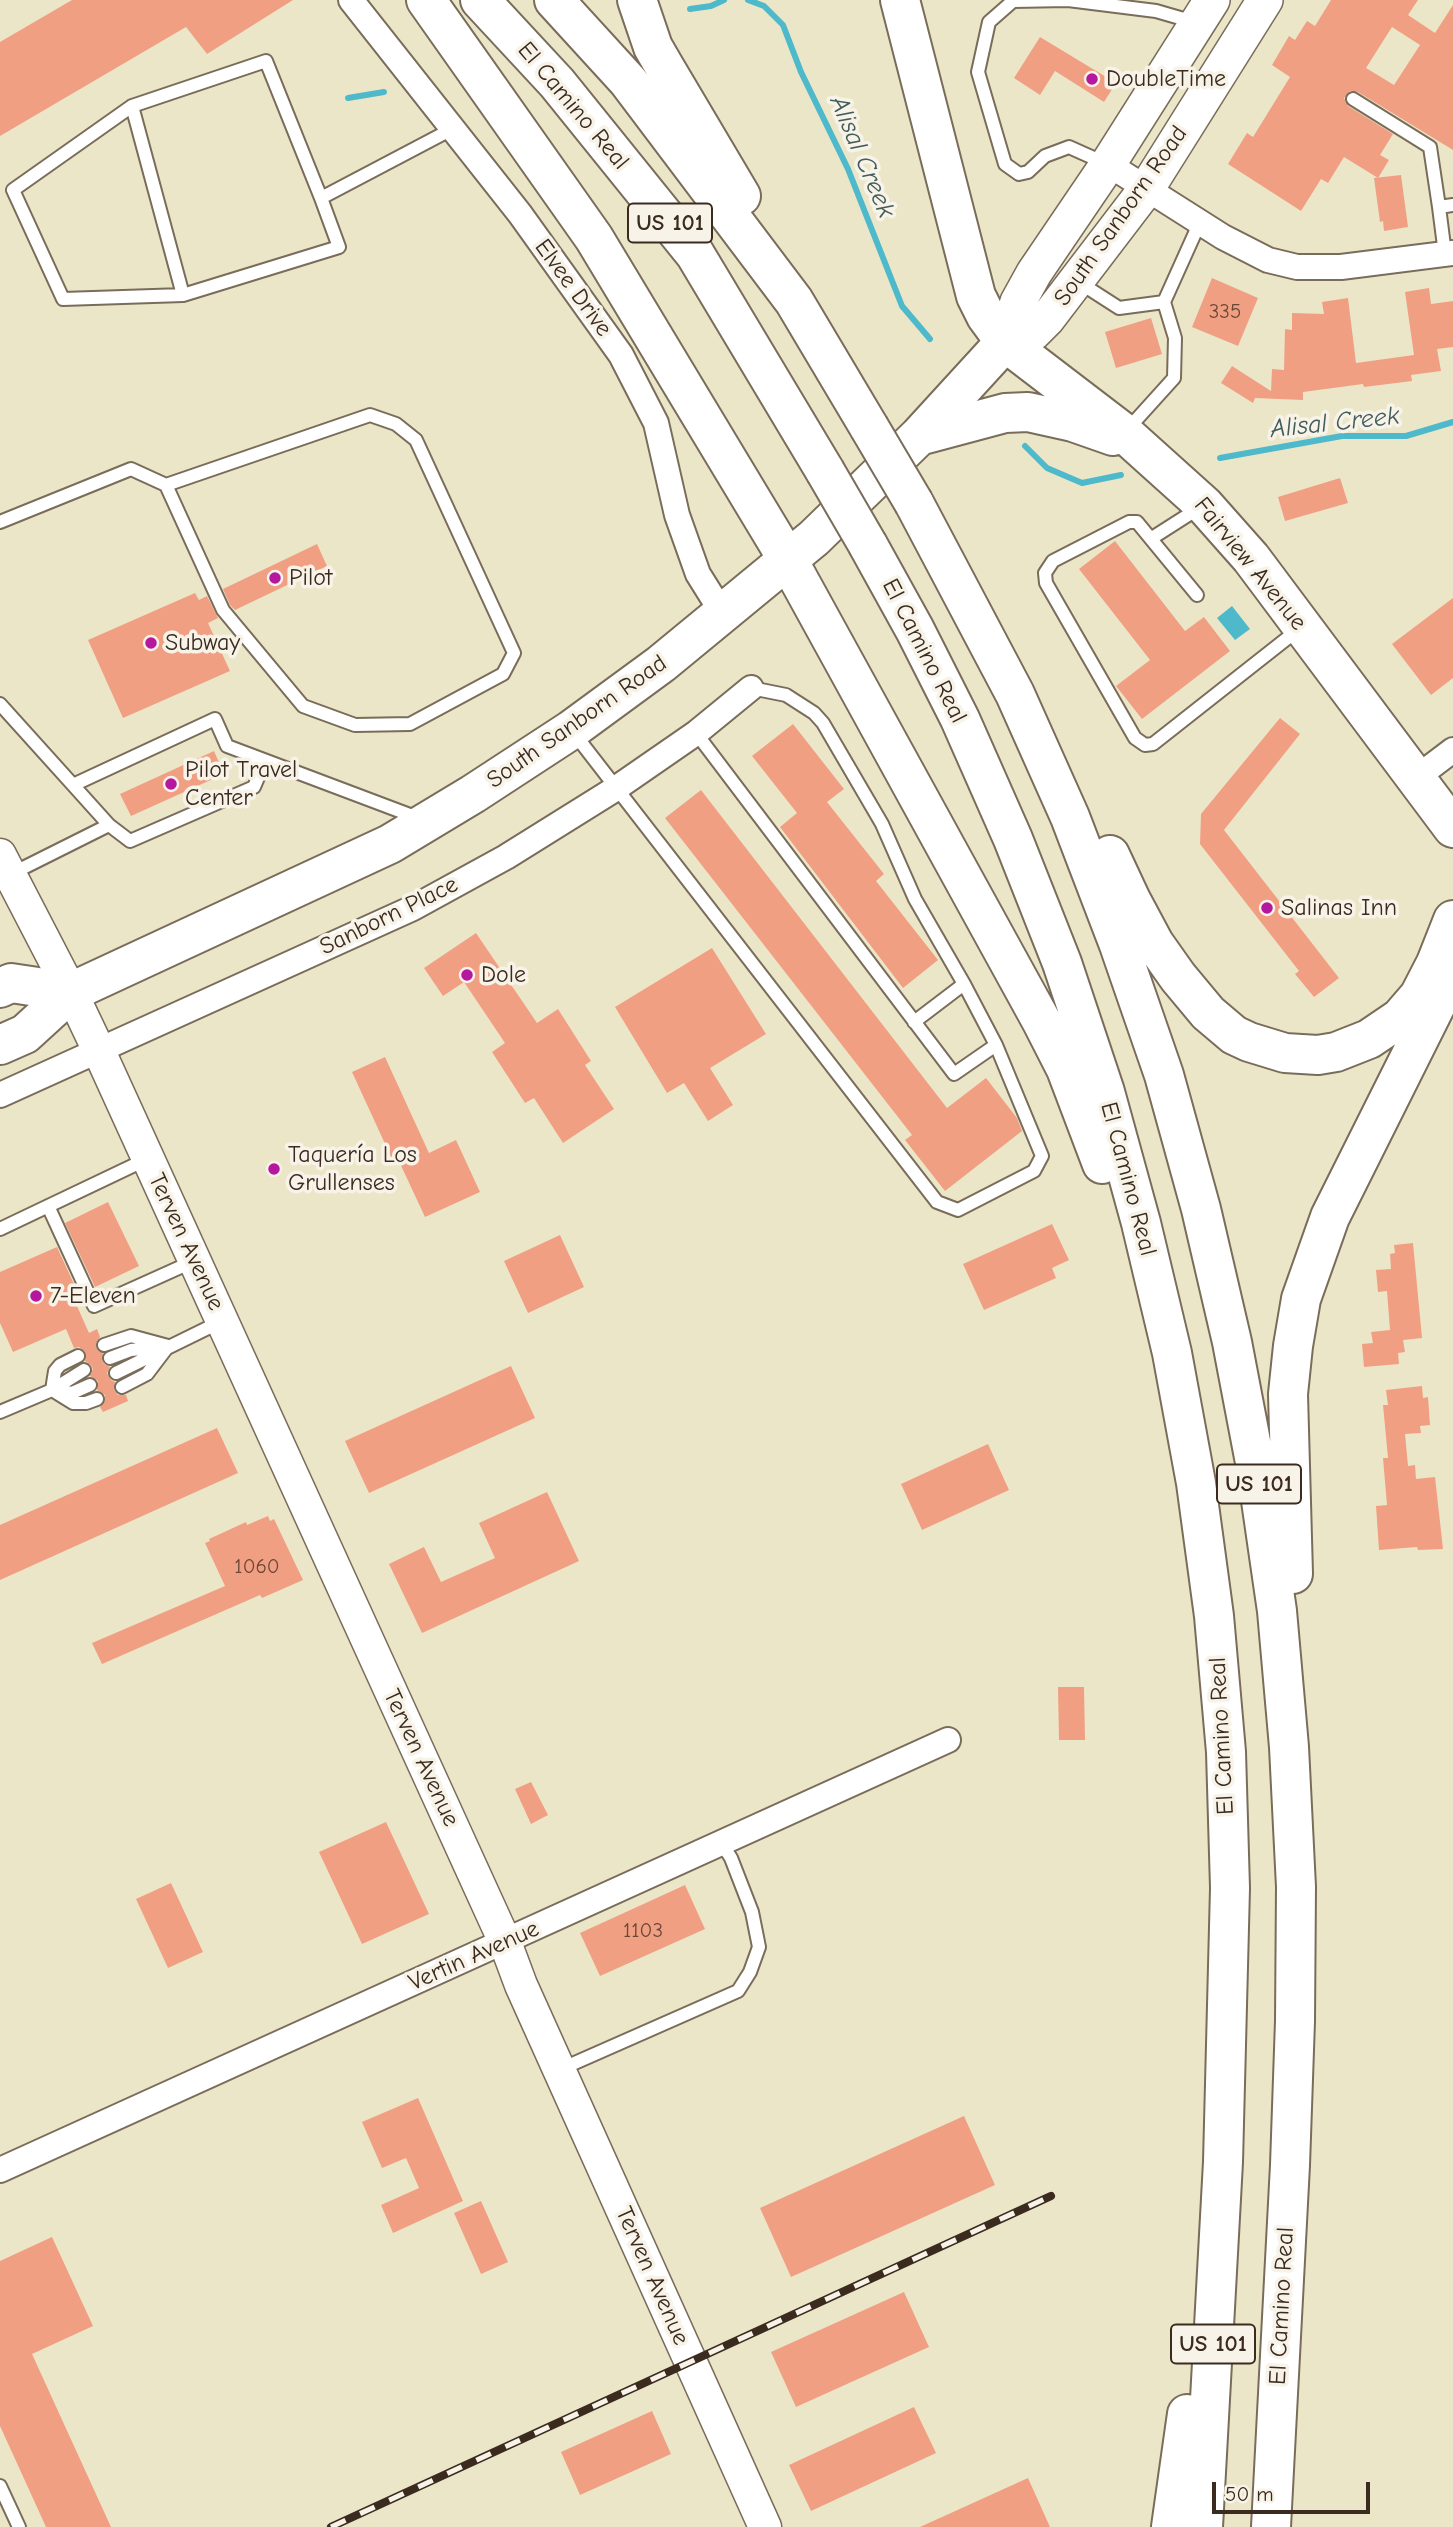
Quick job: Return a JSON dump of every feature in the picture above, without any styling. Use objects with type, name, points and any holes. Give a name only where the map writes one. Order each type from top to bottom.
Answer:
[{"type":"highway","points":[[426,0],[594,238],[788,560],[1042,1021],[1066,1069],[1126,1235],[1196,1483]]},
{"type":"highway","name":"El Camino Real","points":[[480,0],[557,83],[695,254],[868,545],[960,719],[1013,839],[1062,963],[1105,1092],[1141,1223],[1172,1353],[1196,1483],[1214,1616],[1226,1752],[1230,1888],[1223,2162],[1203,2527]]},
{"type":"highway","name":"El Camino Real","points":[[554,0],[628,81],[794,301],[914,503],[1015,694],[1070,817],[1119,944],[1164,1075],[1201,1209],[1232,1342],[1258,1473],[1277,1611],[1290,1747],[1296,1887],[1295,2021],[1271,2527]]},
{"type":"highway","points":[[637,0],[653,47],[752,213],[794,301]]},
{"type":"highway","name":"Fairview Avenue","points":[[900,0],[976,296],[986,316],[1005,342],[1132,440],[1204,505],[1251,558],[1453,828]]},
{"type":"highway","name":"South Sanborn Road","points":[[0,1045],[25,1034],[71,992],[390,844],[571,730],[723,614],[788,560],[919,436],[1005,342]]},
{"type":"highway","points":[[919,436],[997,415],[1028,412],[1132,440]]},
{"type":"highway","points":[[1015,694],[1094,818],[1130,900],[1154,943],[1208,1013],[1234,1035],[1285,1054],[1318,1055],[1370,1040],[1400,1018],[1419,996],[1453,920]]},
{"type":"highway","points":[[1290,1747],[1294,1591],[1288,1394],[1301,1298],[1330,1217],[1453,971]]},
{"type":"highway","points":[[0,988],[11,983],[71,992]]},
{"type":"highway","points":[[1171,2527],[1223,2162]]},
{"type":"main road","name":"South Sanborn Road","points":[[1005,342],[1033,333],[1047,319],[1147,188],[1265,0]]},
{"type":"main road","name":"South Sanborn Road","points":[[1005,342],[1018,302],[1034,273],[1108,164],[1205,12]]},
{"type":"street","name":"Elvee Drive","points":[[351,0],[520,214],[621,355],[656,423],[677,515],[698,574],[723,614]]},
{"type":"street","points":[[1108,164],[1250,253],[1268,260],[1297,267],[1342,267],[1449,253]]},
{"type":"street","name":"Sanborn Place","points":[[0,1095],[414,908],[506,857],[615,789],[696,733],[751,688]]},
{"type":"street","points":[[1416,778],[1453,750]]},
{"type":"street","name":"Terven Avenue","points":[[5,864],[99,1051],[505,1942],[521,1985],[765,2527]]},
{"type":"street","name":"Vertin Avenue","points":[[0,2170],[948,1741]]},
{"type":"lane","points":[[1108,164],[1069,147],[1045,156],[1028,172],[1019,174],[1005,164],[978,72],[989,23],[1013,1],[1068,0],[1156,11],[1205,12]]},
{"type":"lane","points":[[266,61],[339,247],[183,295],[63,299],[6,191],[132,106],[266,61]]},
{"type":"lane","points":[[1353,99],[1430,147],[1449,253]]},
{"type":"lane","points":[[132,106],[183,295]]},
{"type":"lane","points":[[321,198],[454,128]]},
{"type":"lane","points":[[1439,207],[1453,205]]},
{"type":"lane","points":[[1132,440],[1174,378],[1175,338],[1164,302],[1200,222]]},
{"type":"lane","points":[[1076,281],[1119,308],[1164,302]]},
{"type":"lane","points":[[0,522],[131,469],[166,485],[223,610],[303,705],[355,725],[410,724],[503,674],[514,653],[416,440],[396,424],[370,415],[166,485]]},
{"type":"lane","points":[[1152,538],[1204,505]]},
{"type":"lane","points":[[1197,595],[1137,522],[1129,522],[1053,561],[1045,573],[1046,583],[1135,738],[1145,745],[1153,744],[1302,626]]},
{"type":"lane","points":[[571,730],[937,1202],[958,1210],[1034,1171],[1042,1156],[996,1045],[915,900],[882,824],[823,723],[814,713],[786,695],[751,688]]},
{"type":"lane","points":[[0,704],[108,825],[130,841],[254,786],[265,761]]},
{"type":"lane","points":[[73,785],[215,719],[227,746],[428,821]]},
{"type":"lane","points":[[696,733],[954,1074],[996,1045]]},
{"type":"lane","points":[[5,864],[108,825]]},
{"type":"lane","points":[[914,1022],[964,984]]},
{"type":"lane","points":[[0,1229],[148,1159]]},
{"type":"lane","points":[[48,1206],[94,1306],[194,1261]]},
{"type":"lane","points":[[116,1373],[222,1321]]},
{"type":"lane","points":[[104,1345],[131,1336],[168,1346]]},
{"type":"lane","points":[[110,1358],[131,1350],[168,1346]]},
{"type":"lane","points":[[122,1387],[147,1374],[168,1346]]},
{"type":"lane","points":[[52,1390],[55,1371],[60,1365],[78,1356]]},
{"type":"lane","points":[[0,1412],[52,1390],[84,1370]]},
{"type":"lane","points":[[52,1390],[72,1393],[90,1385]]},
{"type":"lane","points":[[52,1390],[72,1403],[86,1403],[97,1399]]},
{"type":"lane","points":[[559,2070],[738,1991],[750,1972],[759,1947],[752,1912],[731,1858],[722,1843]]},
{"type":"lane","points":[[0,2486],[19,2527]]},
{"type":"water","points":[[1232,606],[1250,629],[1235,640],[1217,618]]},
{"type":"building","points":[[72,0],[293,0],[207,54],[186,27],[0,136],[0,42]]},
{"type":"building","points":[[1331,0],[1418,0],[1408,15],[1435,33],[1453,5],[1453,150],[1358,92],[1350,91],[1344,98],[1348,106],[1393,134],[1380,155],[1389,160],[1378,178],[1344,157],[1328,183],[1321,179],[1301,211],[1228,164],[1247,133],[1253,137],[1290,77],[1272,65],[1289,36],[1295,40],[1307,21],[1315,26]],"holes":[[[1392,27],[1420,45],[1394,85],[1366,68]]]},
{"type":"building","points":[[1040,37],[1116,83],[1104,102],[1055,71],[1040,95],[1014,78]]},
{"type":"building","points":[[1401,175],[1408,227],[1384,231],[1383,221],[1380,222],[1374,178]]},
{"type":"building","points":[[1212,278],[1258,298],[1238,346],[1192,327]]},
{"type":"building","points":[[1429,288],[1431,304],[1453,301],[1453,347],[1437,349],[1441,371],[1411,375],[1412,381],[1303,392],[1303,400],[1255,398],[1253,403],[1221,383],[1232,366],[1271,391],[1272,369],[1284,370],[1285,329],[1292,330],[1292,313],[1324,314],[1322,302],[1348,298],[1356,363],[1414,355],[1405,292]]},
{"type":"building","points":[[1151,318],[1162,354],[1116,368],[1105,332]]},
{"type":"building","points":[[1340,478],[1348,503],[1285,521],[1278,497]]},
{"type":"building","points":[[1115,541],[1185,631],[1204,617],[1230,651],[1142,719],[1116,686],[1150,660],[1079,569]]},
{"type":"building","name":"Pilot","points":[[317,544],[327,566],[235,610],[230,605],[223,589]]},
{"type":"building","points":[[195,593],[199,600],[207,596],[218,618],[208,623],[230,671],[123,718],[88,640]]},
{"type":"building","points":[[1453,598],[1453,678],[1431,695],[1392,644]]},
{"type":"building","name":"Salinas Inn","points":[[1280,718],[1300,734],[1224,830],[1339,978],[1314,997],[1295,974],[1299,971],[1200,844],[1201,814]]},
{"type":"building","points":[[793,724],[844,789],[827,802],[884,874],[876,881],[938,960],[903,988],[780,827],[797,813],[752,756]]},
{"type":"building","name":"Pilot Travel Center","points":[[214,751],[224,774],[131,816],[120,794]]},
{"type":"building","points":[[701,790],[947,1108],[986,1078],[1017,1118],[1022,1131],[945,1191],[905,1140],[912,1135],[665,818]]},
{"type":"building","points":[[476,933],[537,1023],[558,1009],[591,1061],[585,1065],[614,1109],[563,1143],[534,1098],[525,1103],[492,1052],[505,1043],[464,982],[443,996],[424,968]]},
{"type":"building","points":[[712,948],[766,1034],[710,1068],[733,1105],[708,1121],[684,1083],[667,1093],[615,1007]]},
{"type":"building","points":[[385,1057],[429,1153],[456,1140],[480,1192],[425,1217],[397,1157],[392,1159],[352,1072]]},
{"type":"building","points":[[108,1202],[139,1266],[95,1287],[65,1223]]},
{"type":"building","points":[[1052,1224],[1069,1260],[1052,1268],[1056,1278],[984,1310],[963,1264]]},
{"type":"building","points":[[560,1235],[584,1287],[528,1313],[504,1261]]},
{"type":"building","points":[[1413,1243],[1422,1338],[1403,1340],[1405,1352],[1398,1353],[1399,1364],[1364,1367],[1362,1344],[1373,1343],[1371,1332],[1390,1330],[1387,1291],[1378,1292],[1376,1270],[1391,1269],[1390,1254],[1395,1253],[1394,1245]]},
{"type":"building","name":"7-Eleven","points":[[57,1247],[79,1295],[73,1297],[89,1333],[97,1329],[100,1337],[96,1347],[103,1354],[104,1364],[110,1367],[107,1373],[115,1382],[114,1390],[118,1395],[126,1395],[128,1401],[103,1412],[100,1407],[105,1401],[105,1395],[97,1390],[98,1381],[90,1376],[93,1369],[85,1361],[85,1352],[79,1347],[74,1348],[66,1329],[13,1352],[0,1323],[0,1272]]},
{"type":"building","points":[[511,1366],[535,1418],[369,1493],[345,1441]]},
{"type":"building","points":[[1422,1386],[1423,1398],[1428,1397],[1430,1425],[1420,1426],[1421,1433],[1405,1434],[1408,1466],[1415,1465],[1416,1479],[1435,1477],[1443,1549],[1418,1550],[1417,1547],[1379,1550],[1376,1506],[1387,1505],[1383,1458],[1388,1458],[1383,1405],[1388,1405],[1386,1390]]},
{"type":"building","points":[[217,1428],[238,1473],[0,1580],[0,1525]]},
{"type":"building","points":[[988,1444],[1009,1490],[922,1530],[901,1484]]},
{"type":"building","points":[[547,1492],[579,1561],[422,1633],[389,1564],[424,1547],[441,1582],[495,1558],[479,1523]]},
{"type":"building","points":[[268,1516],[270,1521],[274,1519],[303,1580],[262,1598],[260,1595],[102,1664],[92,1643],[225,1586],[205,1543],[246,1522],[247,1525]]},
{"type":"building","points":[[1058,1687],[1084,1687],[1085,1740],[1059,1740]]},
{"type":"building","points":[[531,1782],[548,1815],[531,1824],[515,1789]]},
{"type":"building","points":[[386,1822],[429,1914],[362,1944],[319,1852]]},
{"type":"building","points":[[171,1883],[203,1952],[168,1968],[136,1899]]},
{"type":"building","points":[[685,1885],[705,1929],[600,1976],[580,1933]]},
{"type":"building","points":[[418,2098],[463,2201],[393,2233],[381,2205],[419,2188],[406,2158],[382,2168],[362,2122]]},
{"type":"building","points":[[964,2116],[995,2185],[791,2277],[760,2208]]},
{"type":"building","points":[[481,2201],[508,2262],[481,2274],[454,2213]]},
{"type":"building","points":[[52,2237],[93,2326],[32,2354],[111,2527],[46,2527],[0,2426],[0,2261]]},
{"type":"building","points":[[904,2292],[929,2347],[796,2407],[771,2352]]},
{"type":"building","points":[[914,2407],[936,2453],[811,2511],[789,2465]]},
{"type":"building","points":[[652,2411],[671,2454],[580,2495],[561,2452]]},
{"type":"building","points":[[1028,2478],[1050,2527],[920,2527]]},
{"type":"waterway","name":"Alisal Creek","points":[[690,9],[711,6],[724,0]]},
{"type":"waterway","name":"Alisal Creek","points":[[748,0],[764,6],[783,25],[801,72],[848,169],[902,306],[930,339]]},
{"type":"waterway","name":"Alisal Creek","points":[[348,98],[384,92]]},
{"type":"waterway","name":"Alisal Creek","points":[[1220,458],[1342,436],[1406,436],[1453,422]]},
{"type":"waterway","name":"Alisal Creek","points":[[1025,446],[1047,468],[1082,483],[1121,475]]},
{"type":"railway","points":[[331,2527],[1051,2196]]},
{"type":"place","name":"DoubleTime","points":[[1092,79]]},
{"type":"place","name":"Pilot","points":[[275,578]]},
{"type":"place","name":"Subway","points":[[151,643]]},
{"type":"place","name":"Pilot Travel Center","points":[[171,784]]},
{"type":"place","name":"Salinas Inn","points":[[1267,908]]},
{"type":"place","name":"Dole","points":[[467,975]]},
{"type":"place","name":"Taquería Los Grullenses","points":[[274,1169]]},
{"type":"place","name":"7-Eleven","points":[[36,1296]]}]
